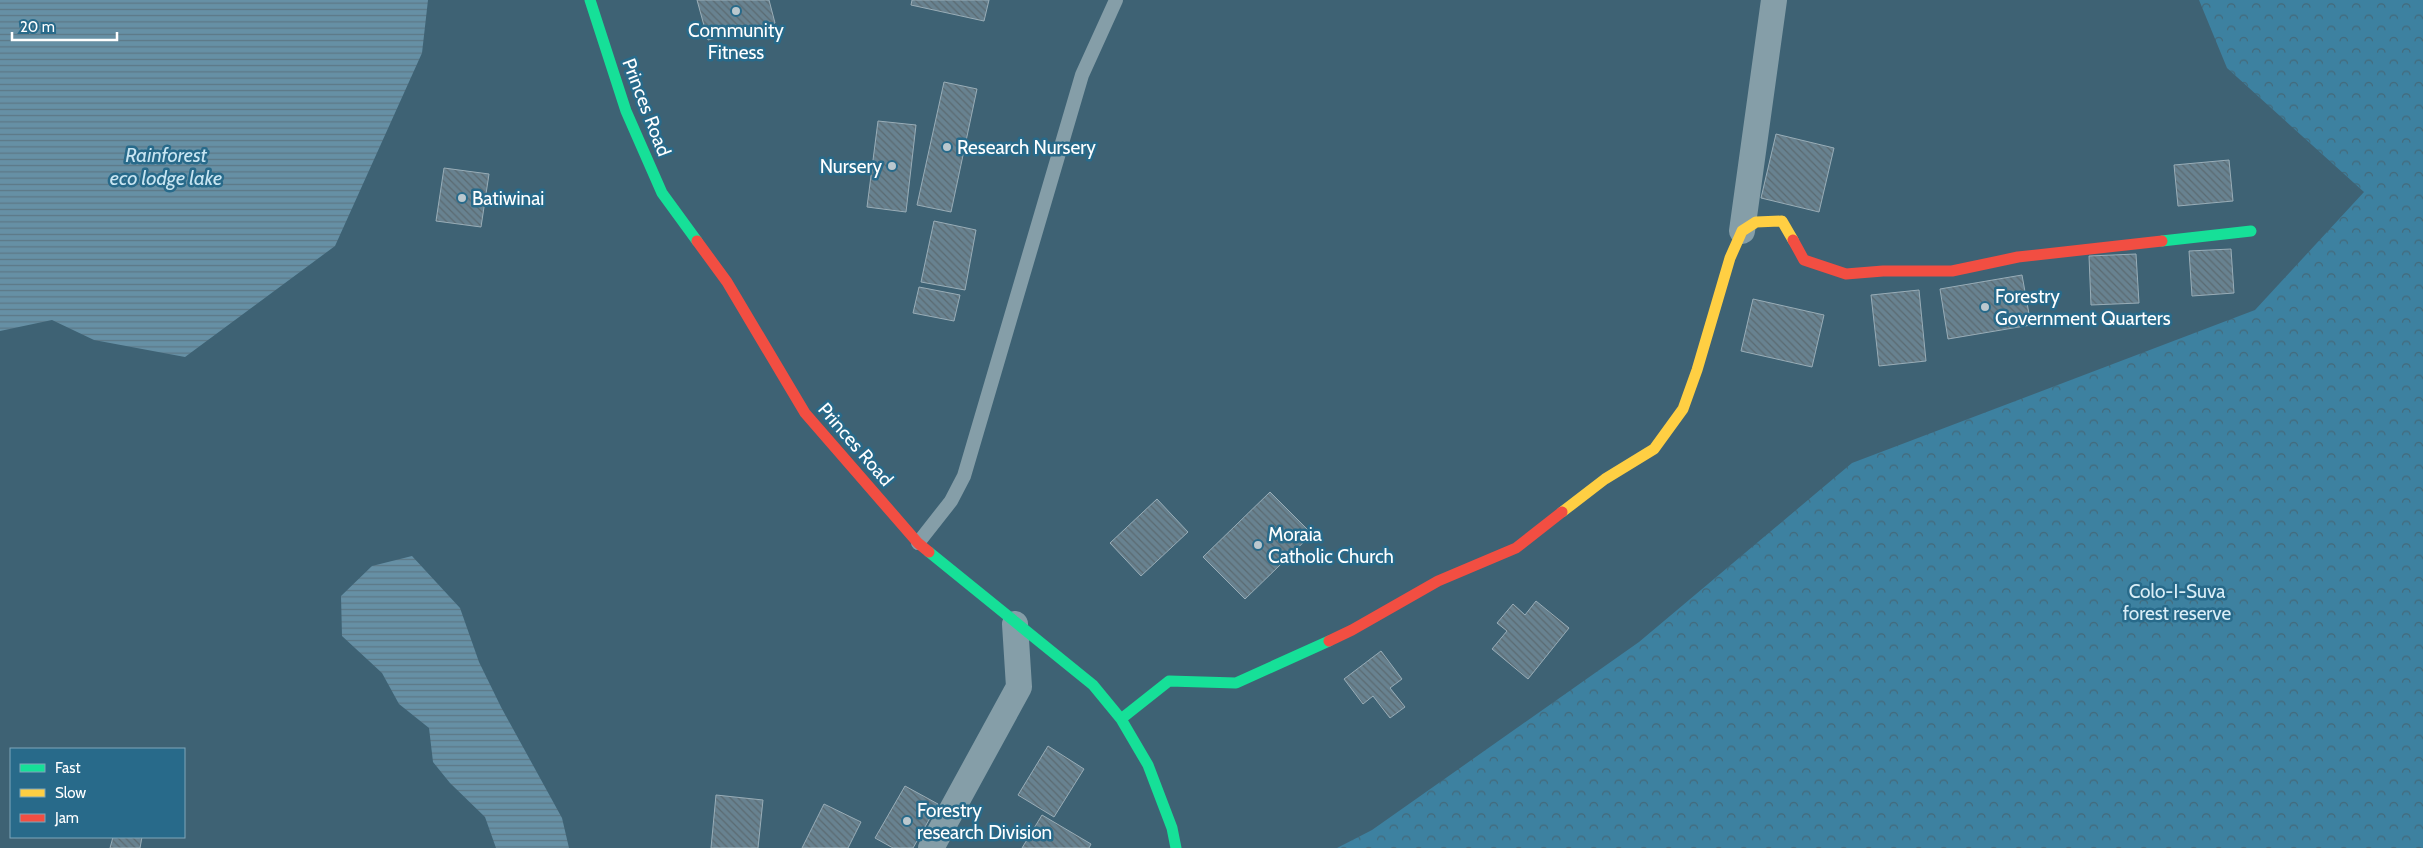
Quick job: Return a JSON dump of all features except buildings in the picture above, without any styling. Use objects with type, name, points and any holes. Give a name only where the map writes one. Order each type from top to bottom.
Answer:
[{"type":"street","name":"Princes Road","points":[[590,0],[626,111],[662,193],[727,282],[805,413],[918,543],[1014,624],[1093,685],[1121,720],[1148,765],[1172,828],[1176,848]]},
{"type":"street","points":[[1121,720],[1169,681],[1236,683],[1352,630],[1438,581],[1516,548],[1605,479],[1654,449],[1683,409],[1697,370],[1730,258],[1742,231],[1774,0]]},
{"type":"street","points":[[1742,231],[1756,222],[1782,221],[1804,260],[1846,274],[1883,271],[1952,271],[2018,257],[2251,231]]},
{"type":"street","points":[[930,848],[1019,687],[1014,624]]},
{"type":"lane","points":[[918,543],[951,502],[964,476],[1082,75],[1116,0]]},
{"type":"green space","name":"Colo-I-Suva forest reserve","points":[[2199,0],[2423,0],[2423,848],[1337,848],[1372,830],[1639,642],[1852,463],[2255,310],[2364,192],[2227,68]]},
{"type":"water","name":"Rainforest eco lodge lake","points":[[0,0],[428,0],[422,53],[335,246],[185,357],[94,340],[52,320],[0,331]]},
{"type":"water","points":[[412,556],[460,608],[479,662],[501,707],[562,818],[569,848],[496,848],[485,817],[450,783],[433,762],[429,728],[399,704],[382,673],[342,636],[341,596],[372,566]]},
{"type":"traffic: fast","points":[[590,0],[626,111],[662,193],[697,241]]},
{"type":"traffic: fast","points":[[2162,241],[2251,231]]},
{"type":"traffic: fast","points":[[929,552],[1093,685],[1121,719],[1148,765],[1172,828],[1176,848]]},
{"type":"traffic: fast","points":[[1121,719],[1169,681],[1236,683],[1329,641]]},
{"type":"traffic: slow","points":[[1562,512],[1605,479],[1654,449],[1683,409],[1697,370],[1730,258],[1742,231],[1756,222],[1782,221],[1793,240]]},
{"type":"traffic: jam","points":[[1793,240],[1804,260],[1846,274],[1883,271],[1952,271],[2018,257],[2162,241]]},
{"type":"traffic: jam","points":[[697,241],[727,282],[805,413],[918,543],[929,552]]},
{"type":"traffic: jam","points":[[1329,641],[1438,581],[1516,548],[1562,512]]},
{"type":"place","name":"Community Fitness","points":[[736,11]]},
{"type":"place","name":"Research Nursery","points":[[947,147]]},
{"type":"place","name":"Nursery","points":[[892,166]]},
{"type":"place","name":"Batiwinai","points":[[462,198]]},
{"type":"place","name":"Forestry Government Quarters","points":[[1985,307]]},
{"type":"place","name":"Moraia Catholic Church","points":[[1258,545]]},
{"type":"place","name":"Forestry research Division","points":[[907,821]]}]
